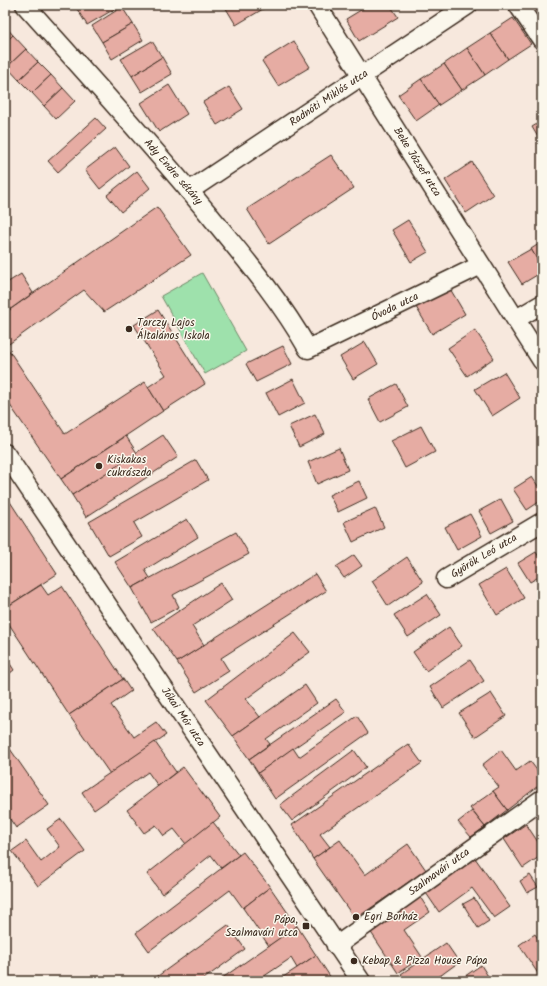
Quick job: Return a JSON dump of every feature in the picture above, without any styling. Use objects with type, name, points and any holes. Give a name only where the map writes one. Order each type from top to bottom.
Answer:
[{"type":"street","name":"Ady Endre sétány","points":[[25,5],[190,191],[262,278],[288,314],[308,349]]},
{"type":"street","name":"Beke József utca","points":[[317,5],[542,361]]},
{"type":"street","name":"Radnóti Miklós utca","points":[[190,191],[468,5]]},
{"type":"street","points":[[518,5],[542,40]]},
{"type":"street","name":"Óvoda utca","points":[[308,349],[481,265]]},
{"type":"street","points":[[516,320],[542,304]]},
{"type":"street","name":"Jókai Mór utca","points":[[5,454],[361,981]]},
{"type":"street","name":"Györök Leó utca","points":[[446,579],[542,522]]},
{"type":"street","name":"Szalmavári utca","points":[[336,946],[542,799]]},
{"type":"green space","points":[[202,273],[246,351],[205,374],[161,296]]},
{"type":"building","points":[[83,5],[117,5],[118,7],[87,25],[77,9]]},
{"type":"building","points":[[224,5],[267,5],[268,6],[236,25]]},
{"type":"building","points":[[369,5],[390,5],[398,17],[359,41],[346,19]]},
{"type":"building","points":[[122,7],[133,24],[102,42],[92,26]]},
{"type":"building","points":[[513,18],[531,44],[508,59],[490,33]]},
{"type":"building","points":[[133,24],[143,40],[112,59],[102,42]]},
{"type":"building","points":[[5,26],[13,35],[5,43]]},
{"type":"building","points":[[490,33],[508,59],[485,75],[467,48]]},
{"type":"building","points":[[13,35],[26,49],[7,67],[5,65],[5,43]]},
{"type":"building","points":[[152,41],[162,57],[132,76],[121,59]]},
{"type":"building","points":[[294,41],[310,67],[278,86],[262,61]]},
{"type":"building","points":[[467,48],[485,75],[462,90],[444,64]]},
{"type":"building","points":[[26,49],[38,62],[19,80],[7,67]]},
{"type":"building","points":[[162,57],[172,74],[142,92],[132,76]]},
{"type":"building","points":[[38,62],[51,75],[32,93],[19,80]]},
{"type":"building","points":[[444,64],[462,90],[439,105],[421,79]]},
{"type":"building","points":[[51,75],[63,88],[44,106],[32,93]]},
{"type":"building","points":[[421,79],[439,105],[416,121],[398,95]]},
{"type":"building","points":[[169,85],[187,114],[159,132],[141,103]]},
{"type":"building","points":[[229,87],[243,109],[217,125],[203,102]]},
{"type":"building","points":[[63,88],[75,101],[56,119],[44,106]]},
{"type":"building","points":[[96,118],[106,129],[58,172],[48,161]]},
{"type":"building","points":[[542,121],[542,144],[532,127]]},
{"type":"building","points":[[115,147],[129,166],[100,189],[85,170]]},
{"type":"building","points":[[331,155],[354,188],[269,244],[247,209]]},
{"type":"building","points":[[472,162],[493,195],[466,213],[445,180]]},
{"type":"building","points":[[137,171],[150,188],[121,212],[107,195]]},
{"type":"building","points":[[157,207],[191,255],[104,312],[84,290],[6,346],[65,434],[145,382],[163,411],[61,479],[5,398],[5,313]]},
{"type":"building","points":[[408,220],[428,252],[411,262],[392,230]]},
{"type":"building","points":[[542,242],[542,268],[531,249]]},
{"type":"building","points":[[531,249],[542,268],[542,272],[522,284],[508,262]]},
{"type":"building","points":[[21,274],[33,293],[5,313],[5,284]]},
{"type":"building","points":[[449,287],[465,314],[432,334],[416,307]]},
{"type":"building","points":[[158,310],[205,384],[163,411],[148,387],[166,375],[134,325]]},
{"type":"building","points":[[475,330],[494,358],[467,376],[448,348]]},
{"type":"building","points":[[365,342],[378,364],[353,379],[340,357]]},
{"type":"building","points":[[283,346],[292,364],[256,382],[246,364]]},
{"type":"building","points":[[504,372],[520,398],[492,416],[475,389]]},
{"type":"building","points":[[293,379],[305,403],[278,417],[266,393]]},
{"type":"building","points":[[396,384],[408,407],[380,422],[368,399]]},
{"type":"building","points":[[315,414],[325,434],[299,447],[289,426]]},
{"type":"building","points":[[421,426],[435,452],[405,468],[391,441]]},
{"type":"building","points":[[163,435],[178,457],[86,517],[72,495]]},
{"type":"building","name":"Kiskakas cukrászda","points":[[126,436],[137,453],[72,495],[61,479]]},
{"type":"building","points":[[339,448],[348,470],[317,484],[308,462]]},
{"type":"building","points":[[196,460],[208,480],[134,523],[142,537],[109,556],[89,522]]},
{"type":"building","points":[[532,477],[542,492],[542,500],[527,510],[513,489]]},
{"type":"building","points":[[359,481],[367,498],[338,512],[329,495]]},
{"type":"building","points":[[5,494],[57,574],[5,608]]},
{"type":"building","points":[[501,499],[513,521],[491,533],[479,511]]},
{"type":"building","points":[[375,508],[384,527],[353,542],[344,522]]},
{"type":"building","points":[[470,514],[482,536],[457,550],[445,527]]},
{"type":"building","points":[[187,519],[198,537],[145,570],[150,578],[132,588],[115,562]]},
{"type":"building","points":[[236,532],[249,554],[173,595],[179,607],[151,622],[132,588]]},
{"type":"building","points":[[536,552],[542,562],[542,575],[530,582],[518,563]]},
{"type":"building","points":[[354,555],[362,566],[344,578],[336,567]]},
{"type":"building","points":[[407,557],[423,582],[388,606],[372,581]]},
{"type":"building","points":[[506,569],[524,598],[497,615],[479,585]]},
{"type":"building","points":[[315,574],[326,591],[221,658],[229,671],[196,692],[177,662]]},
{"type":"building","points":[[221,583],[232,600],[192,626],[204,645],[177,662],[153,628]]},
{"type":"building","points":[[41,585],[48,595],[62,586],[123,679],[69,715],[5,618],[5,608]]},
{"type":"building","points":[[427,594],[441,615],[408,637],[394,615]]},
{"type":"building","points":[[449,627],[462,646],[426,671],[413,652]]},
{"type":"building","points":[[295,633],[310,652],[246,699],[260,717],[233,736],[206,700]]},
{"type":"building","points":[[5,656],[14,670],[5,677]]},
{"type":"building","points":[[470,660],[484,681],[443,708],[430,687]]},
{"type":"building","points":[[123,679],[131,691],[111,705],[134,737],[156,722],[166,735],[110,774],[69,715]]},
{"type":"building","points":[[305,685],[317,703],[266,739],[270,744],[249,759],[233,736]]},
{"type":"building","points":[[491,693],[506,716],[475,737],[459,713]]},
{"type":"building","points":[[336,699],[346,712],[258,773],[249,759]]},
{"type":"building","points":[[357,716],[368,733],[275,799],[258,773],[293,748],[299,757]]},
{"type":"building","points":[[155,742],[176,772],[158,786],[148,772],[94,810],[82,792]]},
{"type":"building","points":[[408,744],[422,763],[320,834],[330,847],[313,859],[292,825]]},
{"type":"building","points":[[8,746],[49,805],[16,828],[5,812],[5,748]]},
{"type":"building","points":[[354,750],[366,767],[292,821],[280,805]]},
{"type":"building","points":[[501,750],[516,771],[530,761],[542,777],[542,783],[507,810],[493,791],[499,787],[482,765]]},
{"type":"building","points":[[183,767],[220,817],[186,844],[174,829],[164,836],[156,825],[144,833],[127,810]]},
{"type":"building","points":[[493,791],[507,810],[485,827],[470,808]]},
{"type":"building","points":[[472,811],[485,827],[471,837],[458,822]]},
{"type":"building","points":[[61,819],[85,851],[38,886],[12,851],[26,841],[41,862],[60,847],[47,829]]},
{"type":"building","points":[[213,822],[239,855],[221,868],[211,855],[162,894],[147,874]]},
{"type":"building","points":[[526,824],[542,848],[542,855],[523,868],[504,839]]},
{"type":"building","points":[[340,840],[365,875],[408,844],[426,870],[355,919],[313,859]]},
{"type":"building","points":[[243,852],[270,887],[243,908],[230,890],[149,951],[136,933]]},
{"type":"building","points":[[475,858],[510,907],[494,918],[472,888],[439,912],[426,893]]},
{"type":"building","points":[[530,875],[538,887],[527,893],[520,881]]},
{"type":"building","points":[[270,887],[297,926],[269,946],[243,908]]},
{"type":"building","points":[[420,897],[430,912],[404,930],[422,957],[398,973],[370,931]]},
{"type":"building","points":[[474,898],[489,921],[478,928],[463,904]]},
{"type":"building","points":[[228,925],[245,949],[201,981],[151,981]]},
{"type":"building","points":[[297,926],[316,955],[297,968],[291,958],[257,981],[218,981]]},
{"type":"building","points":[[535,934],[542,945],[541,978],[519,945]]},
{"type":"building","points":[[446,943],[459,962],[433,981],[406,981],[401,974]]},
{"type":"building","points":[[316,955],[333,981],[277,981],[297,968]]},
{"type":"building","points":[[481,965],[491,981],[458,981]]},
{"type":"place","name":"Tarczy Lajos Általános Iskola","points":[[129,329]]},
{"type":"place","name":"Kiskakas cukrászda","points":[[99,466]]},
{"type":"place","name":"Egri Borház","points":[[356,917]]},
{"type":"place","name":"Pápa, Szalmavári utca","points":[[306,926]]},
{"type":"place","name":"Kebap & Pizza House Pápa","points":[[354,961]]}]
